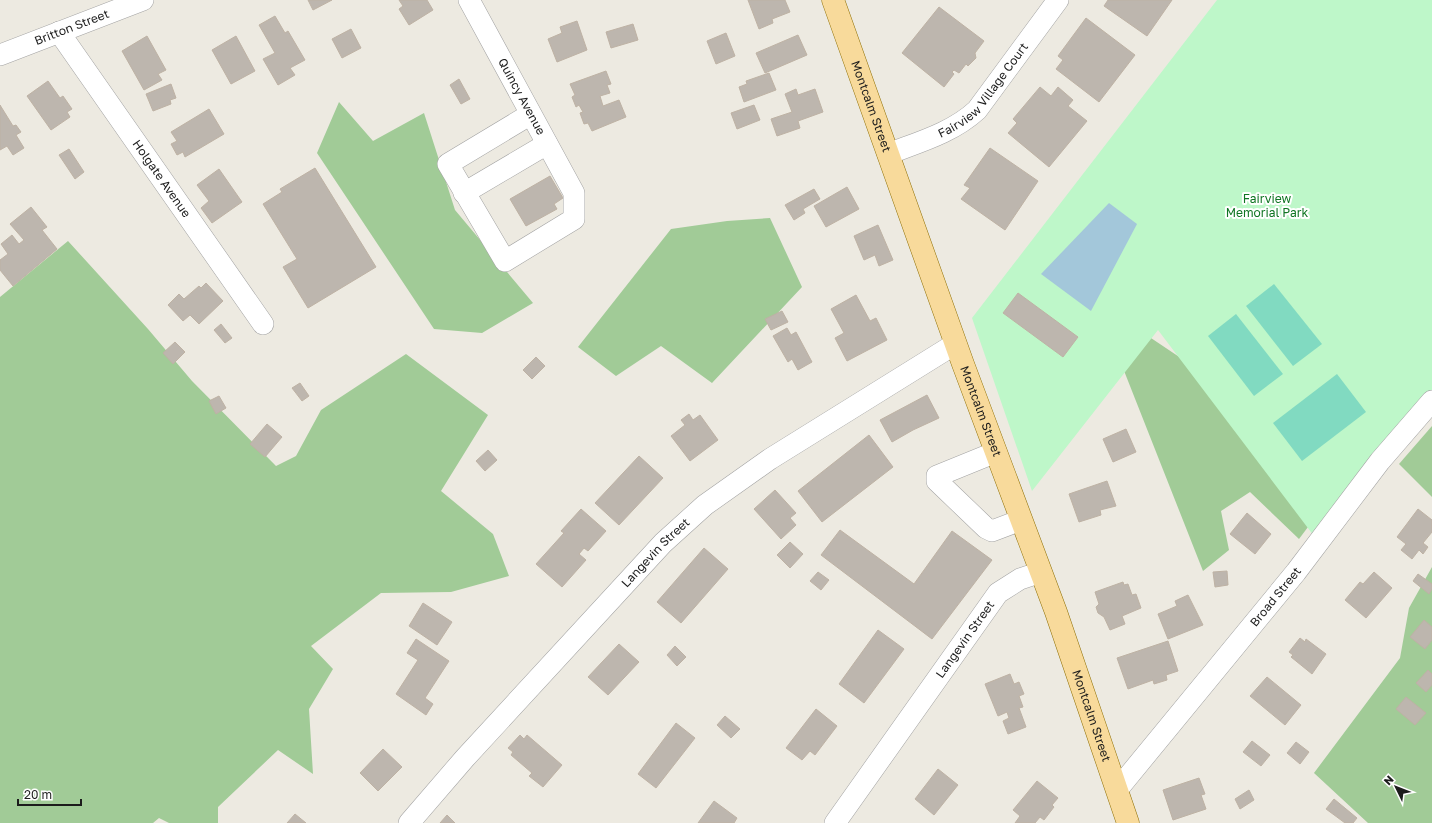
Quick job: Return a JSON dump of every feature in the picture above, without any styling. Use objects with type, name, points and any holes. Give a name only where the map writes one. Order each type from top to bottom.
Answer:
[{"type":"main road","name":"Montcalm Street","points":[[833,0],[955,344],[1056,612],[1128,823]]},
{"type":"street","name":"Britton Street","points":[[0,55],[143,0]]},
{"type":"street","name":"Quincy Avenue","points":[[464,193],[505,261],[574,219],[574,193],[469,0]]},
{"type":"street","name":"Fairview Village Court","points":[[888,154],[946,131],[966,119],[977,110],[1058,0]]},
{"type":"street","name":"Holgate Avenue","points":[[59,32],[263,324]]},
{"type":"street","points":[[531,114],[448,164],[464,193],[548,144]]},
{"type":"street","name":"Langevin Street","points":[[410,823],[465,758],[663,543],[706,505],[770,459],[955,344]]},
{"type":"street","name":"Broad Street","points":[[1116,790],[1296,572],[1380,461],[1432,401]]},
{"type":"street","points":[[996,452],[937,476],[937,481],[986,528],[992,531],[1021,520]]},
{"type":"street","name":"Langevin Street","points":[[835,823],[998,593],[1020,580],[1041,572]]},
{"type":"green space","name":"Fairview Memorial Park","points":[[1217,0],[1432,0],[1432,413],[1320,544],[1158,330],[1032,491],[972,318]]},
{"type":"green space","points":[[339,102],[373,141],[424,113],[455,210],[533,303],[482,333],[434,329],[317,153]]},
{"type":"green space","points":[[770,218],[802,287],[712,383],[661,346],[616,376],[578,347],[671,229],[727,221]]},
{"type":"green space","points":[[68,241],[148,329],[192,381],[276,466],[296,456],[321,410],[406,354],[488,415],[441,491],[493,534],[509,576],[451,592],[381,593],[311,646],[333,669],[309,709],[313,774],[278,750],[218,807],[218,823],[169,823],[159,818],[153,823],[0,823],[0,297]]},
{"type":"green space","points":[[1274,284],[1322,344],[1293,366],[1246,306]]},
{"type":"green space","points":[[1236,314],[1283,374],[1254,396],[1208,336]]},
{"type":"green space","points":[[1145,334],[1227,389],[1320,511],[1299,539],[1250,492],[1221,511],[1229,550],[1203,571],[1117,353]]},
{"type":"green space","points":[[1337,374],[1366,412],[1302,461],[1273,423]]},
{"type":"green space","points":[[1432,426],[1432,497],[1399,464]]},
{"type":"green space","points":[[1432,567],[1432,823],[1368,823],[1314,773],[1400,658],[1409,608]]},
{"type":"water","points":[[1109,203],[1137,224],[1091,311],[1041,274]]},
{"type":"building","points":[[308,0],[332,0],[313,10]]},
{"type":"building","points":[[399,0],[427,0],[433,10],[409,25],[399,9],[403,6]]},
{"type":"building","points":[[748,0],[785,0],[790,12],[772,19],[773,23],[759,29]]},
{"type":"building","points":[[1108,0],[1172,0],[1147,36],[1104,6]]},
{"type":"building","points":[[939,7],[984,41],[975,53],[976,58],[968,66],[966,64],[959,73],[954,70],[952,72],[954,74],[944,87],[902,53]]},
{"type":"building","points":[[275,16],[285,33],[288,31],[305,60],[290,68],[295,75],[278,85],[263,59],[275,53],[259,25]]},
{"type":"building","points":[[1086,18],[1135,55],[1099,102],[1056,69],[1063,60],[1058,56]]},
{"type":"building","points":[[577,21],[587,50],[557,62],[548,39],[562,33],[560,27]]},
{"type":"building","points":[[633,24],[638,40],[611,48],[606,32]]},
{"type":"building","points":[[351,29],[361,48],[342,58],[332,39]]},
{"type":"building","points":[[726,33],[735,56],[716,64],[707,41]]},
{"type":"building","points":[[798,35],[807,55],[765,73],[756,53]]},
{"type":"building","points":[[147,36],[166,70],[158,74],[162,80],[144,90],[122,51]]},
{"type":"building","points":[[236,36],[255,71],[231,84],[212,50]]},
{"type":"building","points":[[606,71],[611,84],[607,85],[610,93],[600,96],[603,106],[619,100],[626,117],[592,131],[588,123],[584,124],[580,113],[583,112],[579,105],[576,107],[572,97],[575,95],[570,84]]},
{"type":"building","points":[[769,73],[776,90],[744,102],[739,87],[747,84],[746,81]]},
{"type":"building","points":[[459,79],[470,99],[461,104],[450,85]]},
{"type":"building","points":[[48,81],[60,98],[63,96],[72,109],[67,112],[70,117],[51,130],[27,96]]},
{"type":"building","points":[[171,84],[176,98],[170,100],[171,104],[153,111],[146,94]]},
{"type":"building","points":[[1040,87],[1051,96],[1058,87],[1073,100],[1068,106],[1087,121],[1049,167],[1008,133],[1017,123],[1013,119]]},
{"type":"building","points":[[796,89],[798,95],[815,89],[823,112],[798,121],[800,128],[777,136],[771,119],[792,112],[785,94]]},
{"type":"building","points":[[0,105],[13,126],[16,125],[21,132],[16,135],[24,148],[13,155],[7,146],[0,150]]},
{"type":"building","points":[[754,105],[760,120],[737,129],[731,113]]},
{"type":"building","points":[[209,109],[224,134],[185,157],[183,152],[177,155],[171,144],[177,141],[171,132]]},
{"type":"building","points":[[990,148],[1038,181],[1005,230],[961,199],[970,188],[964,185]]},
{"type":"building","points":[[69,149],[84,172],[75,179],[59,155]]},
{"type":"building","points":[[315,168],[376,267],[308,308],[283,267],[297,259],[263,204],[282,192],[280,189]]},
{"type":"building","points":[[219,169],[242,202],[212,223],[201,208],[209,201],[197,185]]},
{"type":"building","points":[[550,176],[563,198],[554,204],[557,209],[526,226],[510,199]]},
{"type":"building","points":[[847,187],[859,209],[826,227],[814,206]]},
{"type":"building","points":[[814,189],[820,199],[803,209],[805,213],[794,220],[785,205]]},
{"type":"building","points":[[31,207],[47,227],[42,230],[57,249],[13,286],[0,270],[0,260],[8,254],[1,244],[12,235],[19,244],[24,240],[10,224]]},
{"type":"building","points":[[878,225],[893,260],[879,266],[875,255],[864,260],[854,236]]},
{"type":"building","points":[[206,283],[223,301],[199,324],[190,315],[183,321],[168,305],[179,294],[184,299],[199,286],[201,288]]},
{"type":"building","points":[[1018,293],[1078,337],[1063,357],[1003,313]]},
{"type":"building","points":[[856,295],[870,321],[876,318],[887,340],[847,361],[835,338],[844,333],[831,309]]},
{"type":"building","points":[[782,311],[788,322],[771,330],[765,319]]},
{"type":"building","points":[[221,324],[232,338],[225,343],[214,330]]},
{"type":"building","points":[[787,328],[791,335],[796,332],[812,362],[798,370],[792,359],[788,362],[773,336]]},
{"type":"building","points":[[175,342],[185,352],[173,364],[163,353]]},
{"type":"building","points":[[536,357],[545,366],[532,379],[523,370]]},
{"type":"building","points":[[300,383],[309,396],[302,401],[292,388]]},
{"type":"building","points":[[927,395],[939,418],[892,442],[880,420]]},
{"type":"building","points":[[219,396],[226,408],[216,414],[209,401]]},
{"type":"building","points":[[689,414],[693,420],[700,415],[718,440],[690,461],[671,436],[685,425],[681,420]]},
{"type":"building","points":[[267,424],[282,437],[265,457],[250,444]]},
{"type":"building","points":[[1126,429],[1136,452],[1113,462],[1103,439]]},
{"type":"building","points":[[869,435],[893,467],[822,522],[798,491]]},
{"type":"building","points":[[488,450],[497,460],[485,471],[476,461]]},
{"type":"building","points":[[639,456],[663,478],[619,525],[595,503]]},
{"type":"building","points":[[1107,481],[1116,506],[1100,510],[1101,515],[1079,522],[1069,494]]},
{"type":"building","points":[[775,490],[796,513],[790,518],[796,525],[781,539],[754,509]]},
{"type":"building","points":[[581,509],[606,531],[588,551],[584,548],[579,554],[586,560],[562,587],[536,564],[564,533],[561,531]]},
{"type":"building","points":[[1418,509],[1432,520],[1432,532],[1423,543],[1428,547],[1423,554],[1419,550],[1412,559],[1401,550],[1406,544],[1397,537]]},
{"type":"building","points":[[1247,513],[1271,534],[1255,554],[1230,534]]},
{"type":"building","points":[[840,530],[914,584],[952,531],[992,560],[932,639],[821,555]]},
{"type":"building","points":[[790,542],[803,554],[790,568],[777,555]]},
{"type":"building","points":[[704,548],[728,569],[681,623],[657,602]]},
{"type":"building","points":[[1227,571],[1228,585],[1215,587],[1213,572]]},
{"type":"building","points":[[818,572],[829,580],[821,590],[810,581]]},
{"type":"building","points":[[1374,572],[1392,588],[1366,618],[1345,600],[1360,582],[1363,584]]},
{"type":"building","points":[[1418,574],[1432,584],[1432,589],[1429,594],[1413,581]]},
{"type":"building","points":[[1123,582],[1124,585],[1128,584],[1132,595],[1136,594],[1141,608],[1122,616],[1125,624],[1110,630],[1104,617],[1098,613],[1096,607],[1099,604],[1095,592]]},
{"type":"building","points":[[1188,595],[1203,625],[1168,639],[1158,614],[1177,606],[1175,601]]},
{"type":"building","points":[[423,603],[452,622],[437,645],[409,626]]},
{"type":"building","points":[[1424,620],[1432,627],[1432,640],[1425,649],[1410,637]]},
{"type":"building","points":[[878,630],[904,649],[864,703],[839,684]]},
{"type":"building","points":[[1300,638],[1305,642],[1306,639],[1326,654],[1312,674],[1291,657],[1293,655],[1289,652]]},
{"type":"building","points":[[416,639],[449,661],[425,698],[433,704],[426,715],[396,694],[418,660],[407,653]]},
{"type":"building","points":[[1168,641],[1178,671],[1166,675],[1167,680],[1154,684],[1153,680],[1128,689],[1117,658]]},
{"type":"building","points":[[619,644],[639,662],[608,695],[588,677]]},
{"type":"building","points":[[675,646],[686,657],[677,666],[667,655]]},
{"type":"building","points":[[1428,670],[1432,674],[1432,685],[1426,692],[1416,683]]},
{"type":"building","points":[[1010,674],[1014,684],[1019,682],[1024,694],[1019,696],[1023,707],[1019,708],[1026,727],[1008,734],[1003,721],[1009,718],[1007,712],[998,716],[985,684]]},
{"type":"building","points":[[1267,677],[1301,705],[1285,725],[1250,696]]},
{"type":"building","points":[[1406,697],[1426,713],[1415,725],[1396,709]]},
{"type":"building","points":[[816,709],[837,726],[815,755],[810,751],[802,760],[786,748]]},
{"type":"building","points":[[725,716],[740,729],[731,738],[717,725]]},
{"type":"building","points":[[676,723],[695,738],[656,788],[638,774]]},
{"type":"building","points":[[520,735],[524,739],[527,735],[562,765],[543,787],[529,776],[532,773],[511,755],[513,752],[508,748]]},
{"type":"building","points":[[1252,741],[1270,755],[1261,766],[1243,752]]},
{"type":"building","points":[[1296,742],[1309,752],[1300,764],[1287,753]]},
{"type":"building","points":[[383,749],[402,767],[378,791],[360,773]]},
{"type":"building","points":[[938,769],[958,785],[934,815],[915,799]]},
{"type":"building","points":[[1199,778],[1205,794],[1201,795],[1206,809],[1173,820],[1163,790]]},
{"type":"building","points":[[1037,781],[1058,798],[1052,805],[1054,807],[1044,820],[1040,817],[1035,823],[1015,823],[1020,816],[1013,810]]},
{"type":"building","points":[[1249,790],[1254,800],[1240,809],[1235,799]]},
{"type":"building","points":[[1334,799],[1357,818],[1353,823],[1345,823],[1326,809]]},
{"type":"building","points":[[714,801],[737,818],[734,823],[698,823]]},
{"type":"building","points":[[295,814],[306,823],[287,823]]},
{"type":"building","points":[[447,815],[455,823],[440,823]]}]
